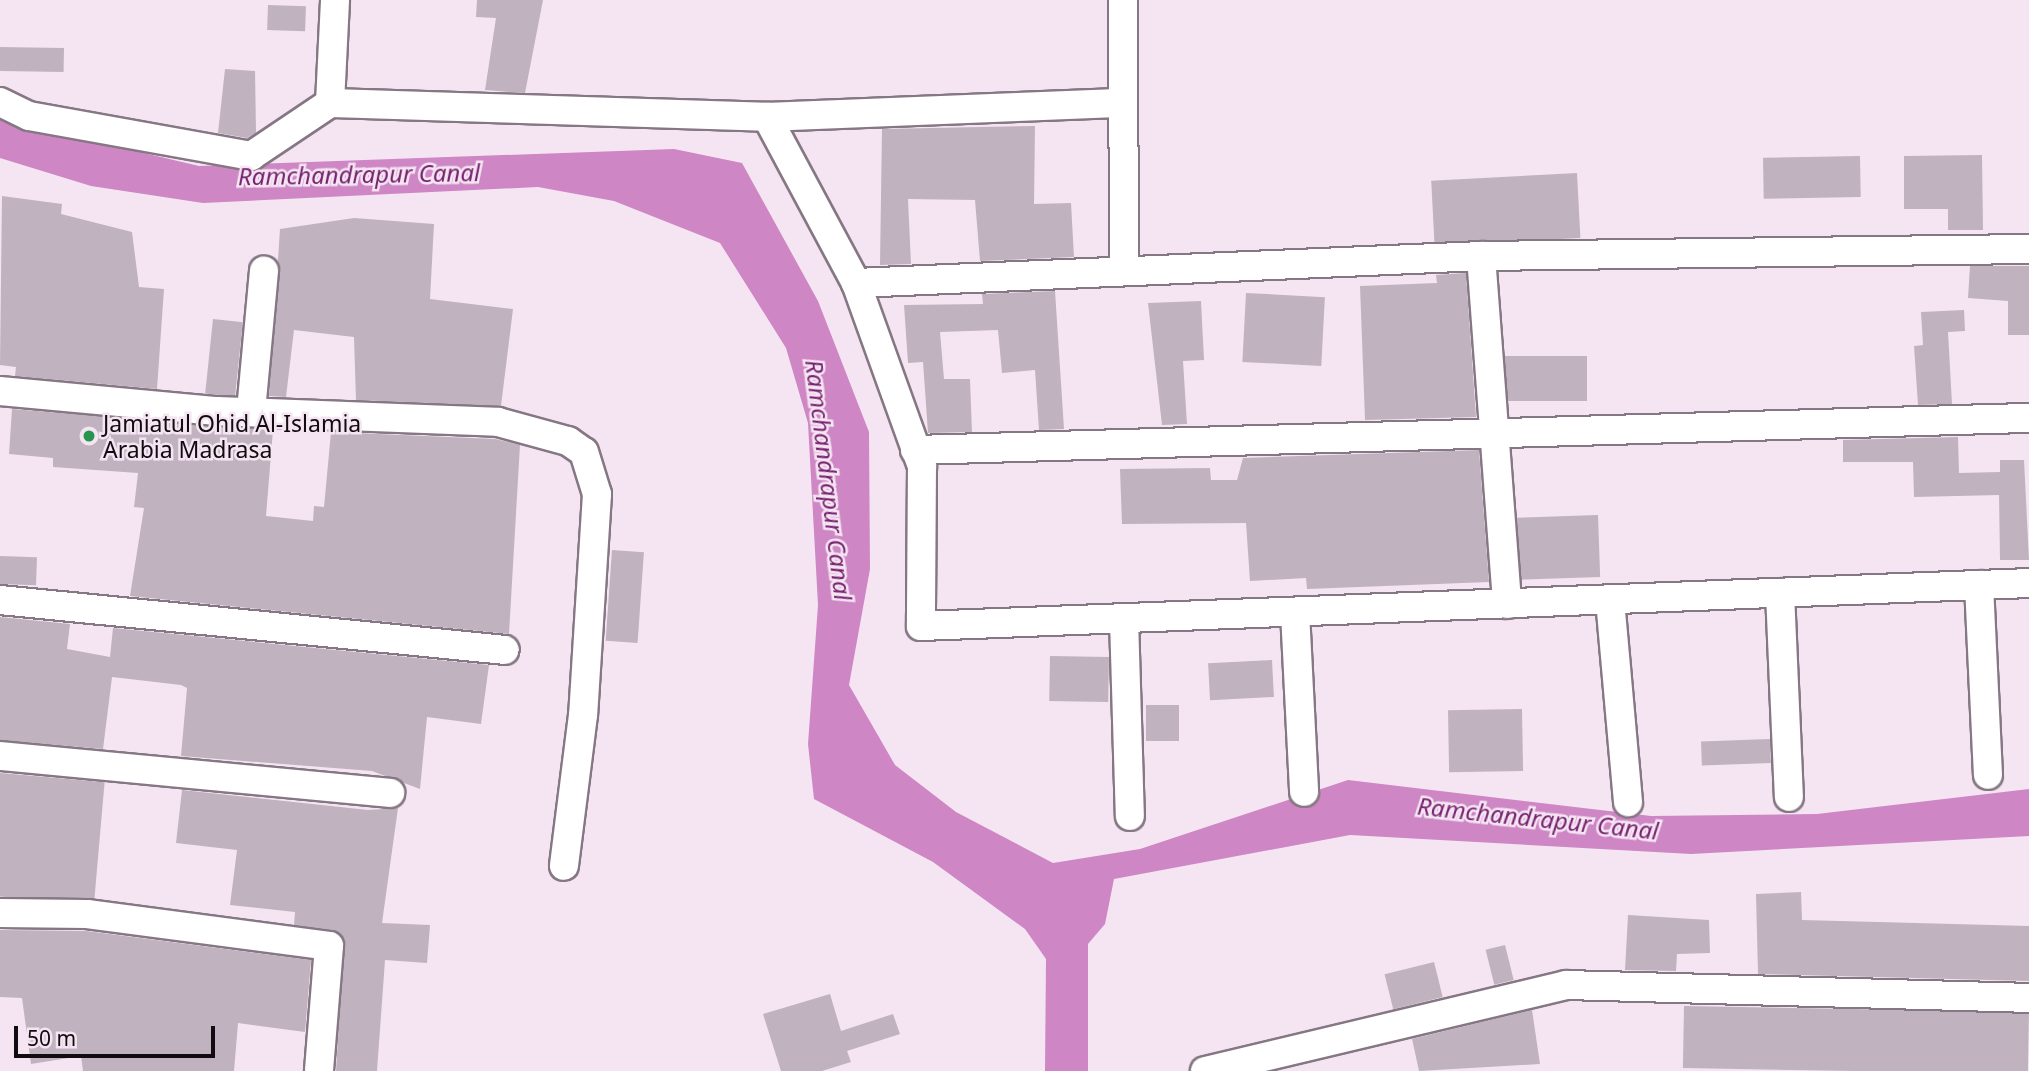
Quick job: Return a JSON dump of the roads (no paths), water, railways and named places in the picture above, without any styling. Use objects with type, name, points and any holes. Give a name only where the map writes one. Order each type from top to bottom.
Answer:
[{"type":"street","points":[[330,103],[335,0]]},
{"type":"street","points":[[1123,0],[1124,271]]},
{"type":"street","points":[[0,102],[29,116],[251,156],[330,103],[767,117],[1123,103]]},
{"type":"street","points":[[767,117],[856,283],[922,466],[921,626],[2029,583]]},
{"type":"street","points":[[856,283],[1480,256],[2029,249]]},
{"type":"street","points":[[1480,256],[1507,604]]},
{"type":"street","points":[[251,411],[264,271]]},
{"type":"street","points":[[0,391],[251,411],[498,422],[568,441],[584,452],[597,494],[583,715],[564,866]]},
{"type":"street","points":[[915,450],[1494,430],[2029,418]]},
{"type":"street","points":[[1979,585],[1988,775]]},
{"type":"street","points":[[1780,593],[1789,797]]},
{"type":"street","points":[[0,600],[505,649]]},
{"type":"street","points":[[1611,600],[1628,802]]},
{"type":"street","points":[[1296,612],[1304,792]]},
{"type":"street","points":[[1124,618],[1130,816]]},
{"type":"street","points":[[0,755],[390,793]]},
{"type":"street","points":[[0,913],[87,914],[330,946],[319,1071]]},
{"type":"street","points":[[1205,1071],[1566,985],[2029,998]]},
{"type":"water","name":"Ramchandrapur Canal","points":[[0,119],[199,166],[674,149],[742,163],[818,301],[869,432],[870,569],[849,685],[895,765],[956,812],[1053,863],[1140,849],[1348,780],[1651,816],[1817,814],[2029,789],[2029,836],[1691,854],[1350,835],[1114,879],[1105,924],[1088,944],[1088,1071],[1045,1071],[1046,959],[1025,929],[933,862],[814,799],[808,744],[818,605],[808,423],[786,348],[720,243],[614,201],[538,187],[203,203],[91,186],[0,158]]},
{"type":"place","name":"Jamiatul Ohid Al-Islamia Arabia Madrasa","points":[[89,436]]}]
